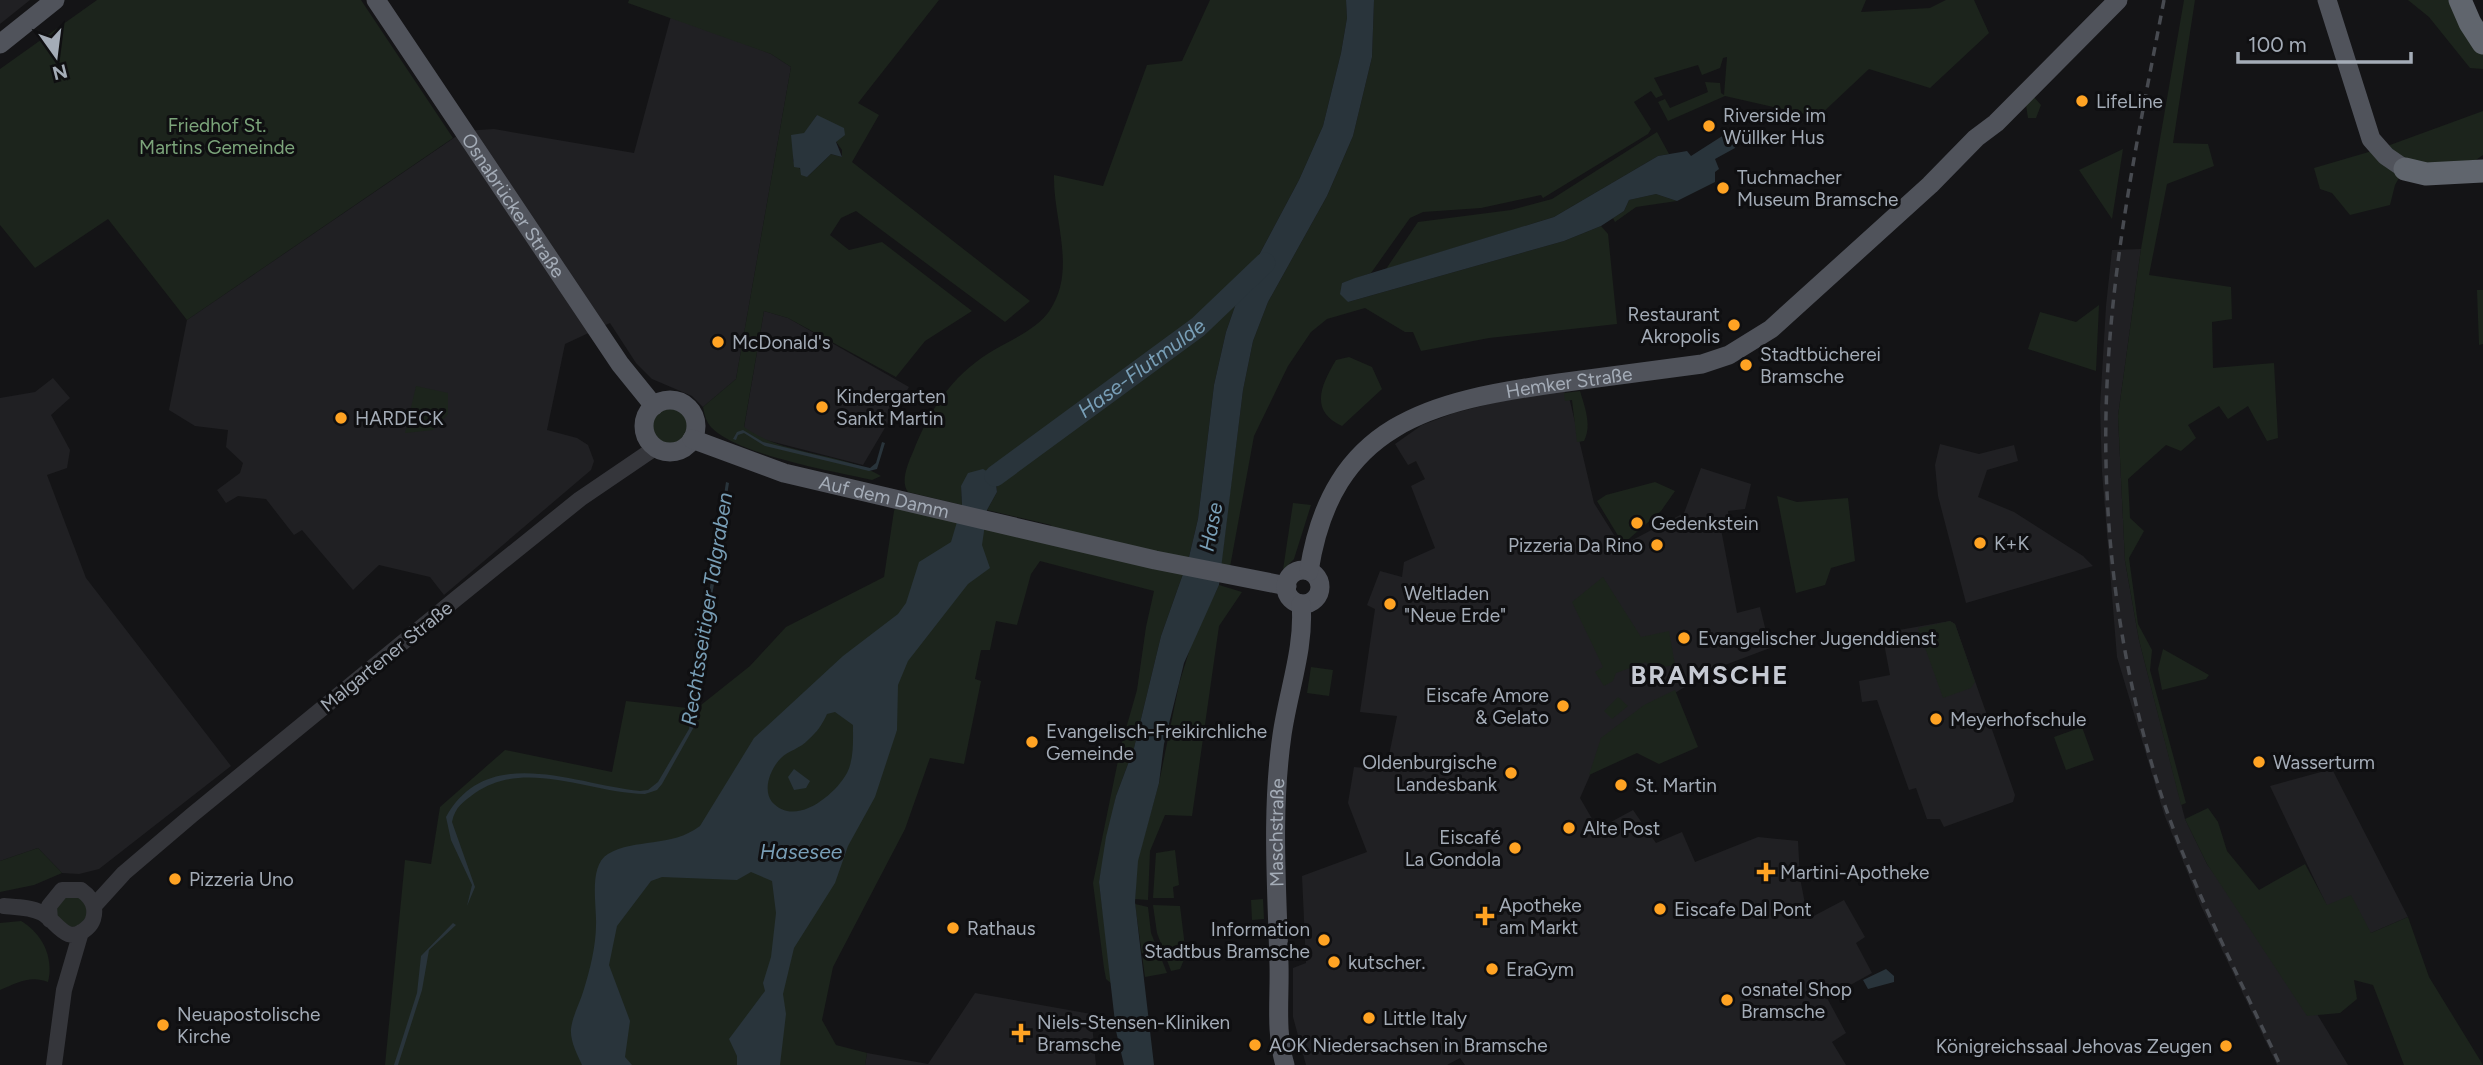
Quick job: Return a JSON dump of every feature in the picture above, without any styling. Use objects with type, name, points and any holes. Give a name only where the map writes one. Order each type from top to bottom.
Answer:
[{"type":"highway","points":[[2463,0],[2483,24]]},
{"type":"highway","points":[[2463,0],[2470,23],[2483,43]]},
{"type":"highway","points":[[2454,173],[2483,155]]},
{"type":"highway","points":[[2404,169],[2426,174],[2483,171]]},
{"type":"main road","points":[[0,44],[55,0]]},
{"type":"main road","name":"Osnabrücker Straße","points":[[376,0],[620,364],[654,406]]},
{"type":"main road","name":"Hemker Straße","points":[[1308,571],[1319,520],[1329,496],[1366,450],[1403,422],[1426,410],[1476,395],[1702,364],[1729,355],[1771,329],[1976,138],[1996,123],[2118,0]]},
{"type":"main road","points":[[2327,0],[2366,127],[2379,149],[2404,169]]},
{"type":"main road","points":[[671,401],[687,407],[695,422],[692,439],[687,446],[671,452],[655,447],[649,442],[644,427],[645,419],[654,406],[671,401]]},
{"type":"main road","name":"Auf dem Damm","points":[[692,439],[784,472],[1079,543],[1235,578],[1287,586]]},
{"type":"main road","points":[[1308,571],[1317,578],[1320,589],[1316,598],[1301,604],[1289,596],[1287,586],[1294,573],[1308,571]]},
{"type":"main road","name":"Maschstraße","points":[[1285,1065],[1278,1025],[1280,968],[1274,827],[1282,736],[1303,624],[1301,604]]},
{"type":"street","name":"Malgartener Straße","points":[[94,906],[124,873],[531,538],[580,499],[655,447]]},
{"type":"street","name":"Malgartener Straße","points":[[81,890],[124,873]]},
{"type":"street","points":[[2,906],[20,899],[56,894],[68,888],[81,890],[94,906],[90,924],[81,932],[66,978],[54,1045],[54,1065]]},
{"type":"street","points":[[56,894],[49,906],[64,946],[66,978]]},
{"type":"street","points":[[2,906],[28,908],[42,913],[55,926],[70,934],[81,932]]},
{"type":"shaded area","points":[[0,0],[30,0],[0,24]]},
{"type":"shaded area","points":[[671,16],[771,54],[791,67],[736,379],[703,407],[692,396],[652,379],[636,363],[610,323],[565,344],[547,430],[577,438],[588,445],[594,461],[591,470],[444,595],[430,577],[379,565],[353,590],[302,530],[294,535],[266,499],[238,496],[226,503],[217,490],[240,473],[243,463],[226,447],[228,430],[195,426],[169,410],[187,320],[464,131],[494,129],[634,153]]},
{"type":"shaded area","points":[[2141,249],[2118,416],[2125,561],[2139,640],[2185,819],[2207,864],[2317,1014],[2348,1065],[2277,1065],[2201,906],[2164,814],[2117,657],[2102,472],[2100,407],[2112,250]]},
{"type":"shaded area","name":"Kindergarten Sankt Martin","points":[[764,311],[788,318],[909,387],[863,465],[758,438],[744,428]]},
{"type":"shaded area","points":[[53,378],[70,398],[51,415],[70,450],[67,468],[47,475],[86,578],[231,766],[99,869],[79,874],[62,873],[38,848],[0,861],[0,398],[35,392]]},
{"type":"shaded area","points":[[1564,391],[1570,401],[1594,503],[1621,546],[1684,513],[1701,468],[1751,484],[1745,509],[1728,511],[1729,522],[1720,524],[1737,613],[1760,607],[1770,648],[1717,668],[1629,720],[1604,743],[1580,798],[1598,829],[1633,810],[1656,843],[1682,832],[1695,862],[1758,837],[1798,841],[1800,878],[1808,919],[1844,900],[1865,937],[1856,943],[1872,973],[1827,998],[1846,1033],[1832,1042],[1846,1065],[1465,1065],[1460,1058],[1447,1065],[1306,1065],[1293,1017],[1293,968],[1306,963],[1302,876],[1367,852],[1348,803],[1354,767],[1386,770],[1397,716],[1360,712],[1375,609],[1367,605],[1380,571],[1402,577],[1404,562],[1435,548],[1411,486],[1425,479],[1416,461],[1408,465],[1395,444],[1422,425],[1454,413],[1497,402]]},
{"type":"shaded area","points":[[1940,444],[1979,454],[2014,445],[2018,461],[1987,470],[1978,497],[2014,512],[2083,556],[2093,566],[1966,603],[1938,496],[1935,465]]},
{"type":"shaded area","name":"Meyerhofschule","points":[[1950,621],[1955,624],[2015,795],[2013,802],[1944,827],[1940,819],[1927,819],[1916,788],[1909,790],[1877,700],[1862,702],[1859,681],[1890,675],[1882,633]]},
{"type":"shaded area","points":[[2332,769],[2408,917],[2371,933],[2327,906],[2270,786]]},
{"type":"shaded area","name":"Niels-Stensen-Kliniken Bramsche","points":[[975,993],[1091,1014],[1096,1065],[865,1065],[867,1053],[928,1064]]},
{"type":"green space","name":"Friedhof St. Martins Gemeinde","points":[[97,0],[361,0],[453,138],[187,320],[108,219],[35,268],[0,225],[0,69]]},
{"type":"green space","points":[[629,0],[939,0],[858,103],[879,115],[852,162],[1030,301],[1005,322],[856,211],[841,218],[830,235],[849,250],[882,242],[972,311],[925,341],[896,377],[788,318],[764,311],[744,427],[776,443],[847,462],[881,476],[872,480],[784,460],[736,443],[719,434],[708,423],[703,407],[736,379],[791,67],[771,54],[628,3]],"holes":[[[817,115],[842,150],[842,157],[831,154],[807,177],[793,161],[793,150]]]},
{"type":"green space","points":[[1210,0],[1346,0],[1347,18],[1323,126],[1299,180],[1241,289],[1226,332],[1214,385],[1198,519],[1189,557],[1161,636],[1134,748],[1116,796],[1099,882],[1112,984],[1106,979],[1093,883],[1121,746],[1137,690],[1154,591],[1040,561],[1031,574],[1017,625],[996,621],[990,650],[981,650],[975,679],[981,681],[964,764],[930,758],[905,829],[833,967],[822,1020],[836,1045],[867,1053],[865,1065],[385,1065],[405,860],[431,864],[440,807],[505,750],[612,772],[626,701],[696,709],[750,666],[786,627],[884,577],[894,511],[899,501],[1053,537],[1051,525],[987,510],[997,492],[995,476],[961,486],[962,505],[908,492],[905,483],[907,467],[926,423],[952,384],[975,362],[1030,329],[1050,310],[1058,294],[1063,261],[1054,175],[1103,186],[1147,65],[1182,61]]},
{"type":"green space","points":[[1374,0],[1866,0],[1861,12],[1930,8],[1946,0],[1974,0],[1989,33],[1930,88],[1869,69],[1818,117],[1725,96],[1668,121],[1658,102],[1665,99],[1670,108],[1708,92],[1705,82],[1720,83],[1721,93],[1724,95],[1727,57],[1723,58],[1720,68],[1702,75],[1698,65],[1654,78],[1663,95],[1656,98],[1651,91],[1634,102],[1651,129],[1648,134],[1543,198],[1541,195],[1481,208],[1423,212],[1410,218],[1371,273],[1342,283],[1348,302],[1564,241],[1601,226],[1608,234],[1617,324],[1489,338],[1421,351],[1413,332],[1405,332],[1365,308],[1327,319],[1311,332],[1288,366],[1254,436],[1230,567],[1221,565],[1243,390],[1253,341],[1268,302],[1327,196],[1353,136],[1372,57]]},
{"type":"green space","points":[[2184,0],[2195,0],[2173,143],[2208,144],[2214,166],[2167,184],[2149,275],[2231,287],[2232,319],[2212,322],[2213,368],[2274,363],[2278,438],[2267,441],[2248,406],[2228,419],[2219,406],[2188,425],[2196,438],[2181,451],[2166,445],[2128,479],[2130,518],[2144,531],[2129,558],[2138,624],[2152,650],[2150,670],[2186,803],[2181,805],[2139,640],[2125,561],[2118,416],[2141,249]]},
{"type":"green space","points":[[2408,0],[2460,0],[2483,43],[2483,69],[2470,68],[2429,17]]},
{"type":"green space","points":[[2033,96],[2041,105],[2036,118],[2028,118],[2026,105]]},
{"type":"green space","points":[[2483,111],[2483,155],[2473,162],[2404,169],[2395,185],[2390,205],[2350,215],[2332,193],[2320,189],[2314,168],[2379,149]]},
{"type":"green space","points":[[1657,132],[1669,154],[1658,156],[1554,217],[1386,269],[1418,222],[1511,210],[1552,199]]},
{"type":"green space","points":[[2123,149],[2112,219],[2079,170]]},
{"type":"green space","points":[[1656,194],[1677,201],[1636,207],[1615,222],[1613,218],[1624,211],[1629,200]]},
{"type":"green space","points":[[2477,290],[2483,290],[2483,344],[2479,345]]},
{"type":"green space","points":[[2099,305],[2096,371],[2028,349],[2040,312],[2076,322]]},
{"type":"green space","points":[[1349,357],[1372,367],[1382,389],[1342,426],[1325,413],[1321,397],[1326,379],[1336,360]]},
{"type":"green space","points":[[416,386],[448,393],[448,414],[433,430],[405,433]]},
{"type":"green space","points":[[1580,391],[1587,416],[1587,429],[1584,441],[1577,442],[1572,400],[1565,401],[1564,393]]},
{"type":"green space","points":[[670,407],[683,413],[689,426],[683,439],[670,445],[657,439],[651,426],[657,413]]},
{"type":"green space","points":[[1655,482],[1675,491],[1661,511],[1623,544],[1597,501],[1606,495]]},
{"type":"green space","points":[[1777,496],[1797,502],[1848,498],[1855,561],[1831,568],[1825,585],[1796,593]]},
{"type":"green space","points":[[1293,503],[1311,505],[1294,559],[1283,570]]},
{"type":"green space","points":[[1603,577],[1641,637],[1669,631],[1675,665],[1650,669],[1646,662],[1616,673],[1613,681],[1604,686],[1595,672],[1603,667],[1572,602]]},
{"type":"green space","points":[[1219,585],[1242,592],[1219,626],[1192,816],[1165,815],[1150,851],[1148,900],[1135,899],[1137,862],[1159,783],[1179,684],[1192,642]]},
{"type":"green space","points":[[1950,621],[1955,624],[1975,682],[1971,688],[1943,698],[1918,628]]},
{"type":"green space","points":[[2163,649],[2209,675],[2206,679],[2162,690],[2158,669]]},
{"type":"green space","points":[[1311,667],[1333,670],[1329,696],[1307,693]]},
{"type":"green space","points":[[1675,690],[1698,747],[1659,764],[1637,753],[1589,775],[1601,738],[1644,705]]},
{"type":"green space","points":[[1618,697],[1628,706],[1612,719],[1604,711]]},
{"type":"green space","points":[[2082,727],[2094,760],[2066,770],[2054,737]]},
{"type":"green space","points":[[2208,808],[2218,822],[2227,851],[2259,890],[2305,864],[2327,905],[2351,895],[2371,933],[2408,917],[2429,977],[2483,1065],[2404,1065],[2373,985],[2354,980],[2357,999],[2340,1013],[2307,1016],[2207,864],[2185,819]]},
{"type":"green space","points":[[38,848],[62,873],[34,885],[0,892],[0,861]]},
{"type":"green space","points":[[1175,850],[1179,885],[1173,887],[1174,898],[1153,898],[1156,853]]},
{"type":"green space","points":[[71,895],[82,900],[87,911],[82,922],[71,927],[60,922],[55,911],[60,900]]},
{"type":"green space","points":[[1263,899],[1264,919],[1252,920],[1251,900]]},
{"type":"green space","points":[[1135,904],[1148,907],[1151,933],[1167,973],[1145,977]]},
{"type":"green space","points":[[1153,905],[1180,906],[1186,955],[1180,969],[1171,971],[1157,933]]},
{"type":"green space","points":[[21,921],[29,926],[45,947],[49,964],[48,982],[29,980],[0,990],[0,923]]},
{"type":"water","name":"Hase","points":[[1346,0],[1374,0],[1372,57],[1353,136],[1327,196],[1268,302],[1253,341],[1243,390],[1219,585],[1184,663],[1164,744],[1159,783],[1138,861],[1135,902],[1154,1065],[1124,1065],[1116,1031],[1099,882],[1106,837],[1116,796],[1134,748],[1161,636],[1189,557],[1198,519],[1214,385],[1226,332],[1241,289],[1299,180],[1323,126],[1341,53],[1347,18]]},
{"type":"water","points":[[817,115],[844,128],[845,135],[836,142],[842,157],[831,154],[807,177],[801,175],[800,168],[794,167],[791,135],[804,133]]},
{"type":"water","points":[[1727,133],[1735,148],[1715,159],[1719,169],[1715,172],[1715,182],[1677,201],[1656,194],[1629,200],[1624,211],[1601,226],[1564,241],[1348,302],[1340,294],[1342,283],[1355,278],[1554,217],[1658,156],[1687,151],[1691,156]]},
{"type":"water","points":[[743,430],[763,442],[870,468],[876,463],[882,442],[885,443],[877,469],[869,471],[765,446],[744,433],[738,435],[736,440],[733,439],[737,432]]},
{"type":"water","name":"Hasesee","points":[[983,469],[995,476],[997,492],[987,510],[982,545],[990,568],[968,584],[908,661],[898,685],[897,730],[875,797],[848,846],[835,883],[794,948],[783,994],[786,1014],[780,1065],[737,1065],[737,1056],[729,1039],[765,991],[763,983],[771,957],[776,913],[772,881],[751,872],[737,880],[662,877],[651,881],[617,926],[609,965],[630,1021],[625,1057],[632,1065],[582,1065],[573,1043],[571,1029],[594,949],[595,887],[598,867],[602,860],[619,849],[677,837],[700,826],[754,738],[843,656],[898,614],[906,603],[919,562],[951,542],[962,505],[961,486],[968,473]],"holes":[[[835,712],[853,725],[853,750],[849,768],[841,782],[824,799],[814,806],[792,812],[781,809],[772,802],[768,785],[777,762],[811,737],[827,714]]]},
{"type":"water","points":[[726,482],[729,483],[714,576],[712,575]]},
{"type":"water","points":[[709,594],[712,595],[695,725],[662,784],[657,790],[645,794],[558,780],[515,778],[494,783],[475,793],[457,809],[452,822],[475,887],[467,906],[472,885],[451,840],[446,817],[464,794],[485,780],[509,774],[535,774],[640,791],[648,790],[658,782],[689,729]]},
{"type":"water","points":[[794,769],[810,781],[806,788],[794,790],[788,777]]},
{"type":"water","points":[[453,923],[456,925],[429,950],[422,990],[398,1065],[394,1065],[417,993],[421,956]]},
{"type":"water","points":[[1886,969],[1894,976],[1894,982],[1868,989],[1863,980]]},
{"type":"waterway","name":"Hase-Flutmulde","points":[[995,476],[1198,327],[1265,263]]},
{"type":"waterway","name":"Rechtsseitiger Talgraben","points":[[710,597],[714,574]]},
{"type":"railway","points":[[2164,0],[2130,182],[2111,320],[2106,420],[2109,530],[2133,692],[2162,797],[2202,899],[2280,1065]]},
{"type":"place","name":"LifeLine","points":[[2082,101]]},
{"type":"place","name":"Riverside im Wüllker Hus","points":[[1709,126]]},
{"type":"place","name":"Tuchmacher Museum Bramsche","points":[[1723,188]]},
{"type":"place","name":"Restaurant Akropolis","points":[[1734,325]]},
{"type":"place","name":"McDonald's","points":[[718,342]]},
{"type":"place","name":"Stadtbücherei Bramsche","points":[[1746,365]]},
{"type":"place","name":"Kindergarten Sankt Martin","points":[[822,407]]},
{"type":"place","name":"HARDECK","points":[[341,418]]},
{"type":"place","name":"Gedenkstein","points":[[1637,523]]},
{"type":"place","name":"K+K","points":[[1980,543]]},
{"type":"place","name":"Pizzeria Da Rino","points":[[1657,545]]},
{"type":"place","name":"Weltladen \"Neue Erde\"","points":[[1390,604]]},
{"type":"place","name":"Evangelischer Jugenddienst","points":[[1684,638]]},
{"type":"place","name":"Eiscafe Amore & Gelato","points":[[1563,706]]},
{"type":"place","name":"Meyerhofschule","points":[[1936,719]]},
{"type":"place","name":"Evangelisch-Freikirchliche Gemeinde","points":[[1032,742]]},
{"type":"place","name":"Wasserturm","points":[[2259,762]]},
{"type":"place","name":"Oldenburgische Landesbank","points":[[1511,773]]},
{"type":"place","name":"St. Martin","points":[[1621,785]]},
{"type":"place","name":"Alte Post","points":[[1569,828]]},
{"type":"place","name":"Eiscafé La Gondola","points":[[1515,848]]},
{"type":"place","name":"Martini-Apotheke","points":[[1766,872]]},
{"type":"place","name":"Pizzeria Uno","points":[[175,879]]},
{"type":"place","name":"Eiscafe Dal Pont","points":[[1660,909]]},
{"type":"place","name":"Apotheke am Markt","points":[[1485,916]]},
{"type":"place","name":"Rathaus","points":[[953,928]]},
{"type":"place","name":"Information Stadtbus Bramsche","points":[[1324,940]]},
{"type":"place","name":"kutscher.","points":[[1334,962]]},
{"type":"place","name":"EraGym","points":[[1492,969]]},
{"type":"place","name":"osnatel Shop Bramsche","points":[[1727,1000]]},
{"type":"place","name":"Little Italy","points":[[1369,1018]]},
{"type":"place","name":"Neuapostolische Kirche","points":[[163,1025]]},
{"type":"place","name":"Niels-Stensen-Kliniken Bramsche","points":[[1021,1033]]},
{"type":"place","name":"AOK Niedersachsen in Bramsche","points":[[1255,1045]]},
{"type":"place","name":"Königreichssaal Jehovas Zeugen","points":[[2226,1046]]},
{"type":"district","name":"BRAMSCHE","points":[[1710,675]]}]
